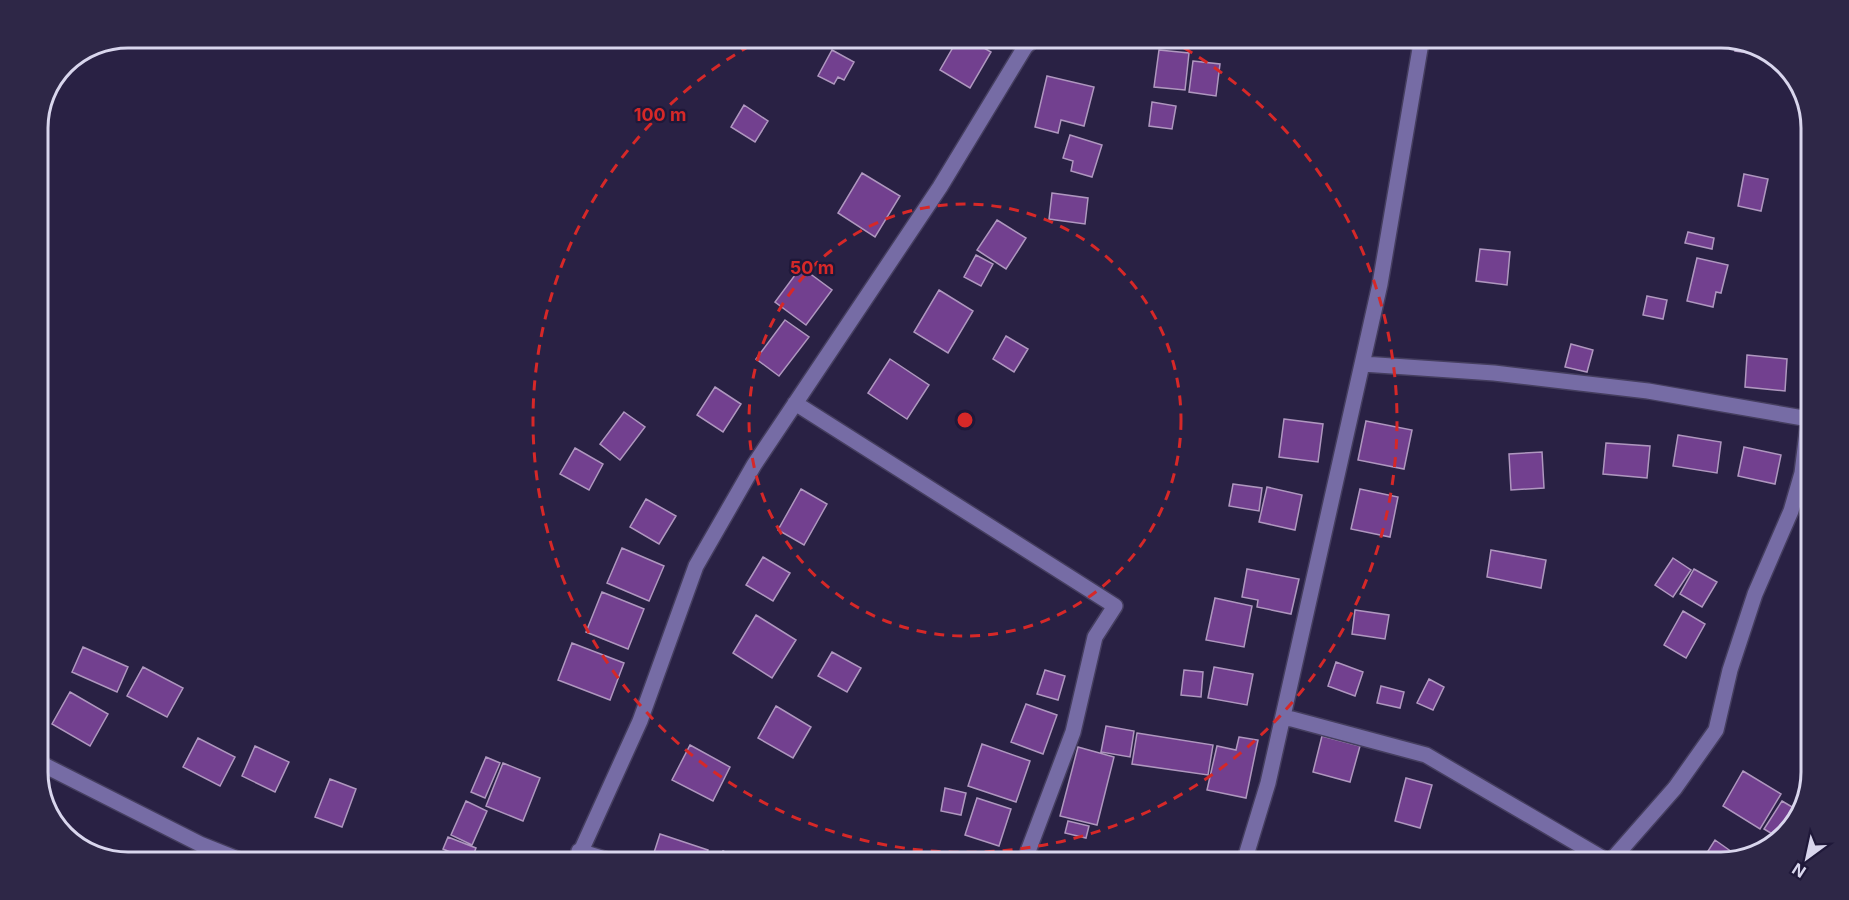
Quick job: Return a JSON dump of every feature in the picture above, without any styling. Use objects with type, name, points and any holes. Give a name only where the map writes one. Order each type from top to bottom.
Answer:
[{"type":"street","points":[[580,852],[640,721],[696,566],[754,465],[940,187],[1024,48]]},
{"type":"street","points":[[1247,852],[1268,783],[1363,364],[1380,284],[1420,48]]},
{"type":"street","points":[[1363,364],[1494,373],[1648,391],[1801,418]]},
{"type":"street","points":[[795,403],[1115,606],[1095,638],[1073,732],[1028,852]]},
{"type":"street","points":[[1618,852],[1675,788],[1716,730],[1730,670],[1752,605],[1791,511],[1801,476]]},
{"type":"street","points":[[1283,718],[1426,755],[1592,852]]},
{"type":"street","points":[[48,767],[220,852]]},
{"type":"building","points":[[953,48],[984,48],[991,52],[970,88],[940,70]]},
{"type":"building","points":[[832,50],[854,62],[844,80],[838,77],[834,84],[818,76]]},
{"type":"building","points":[[1159,50],[1189,53],[1185,90],[1154,87]]},
{"type":"building","points":[[1193,61],[1220,64],[1216,96],[1189,92]]},
{"type":"building","points":[[1047,76],[1094,87],[1084,126],[1061,120],[1058,133],[1035,127]]},
{"type":"building","points":[[1152,102],[1176,106],[1172,129],[1149,126]]},
{"type":"building","points":[[744,105],[768,121],[755,142],[731,127]]},
{"type":"building","points":[[1070,135],[1102,145],[1092,177],[1071,171],[1073,161],[1063,158]]},
{"type":"building","points":[[862,173],[900,196],[875,237],[838,213]]},
{"type":"building","points":[[1744,174],[1768,179],[1761,211],[1738,206]]},
{"type":"building","points":[[1052,193],[1088,198],[1085,224],[1049,219]]},
{"type":"building","points":[[997,220],[1026,238],[1006,269],[977,250]]},
{"type":"building","points":[[1688,232],[1714,238],[1712,249],[1685,243]]},
{"type":"building","points":[[1480,249],[1510,252],[1507,285],[1476,281]]},
{"type":"building","points":[[976,255],[993,264],[981,286],[964,277]]},
{"type":"building","points":[[1697,258],[1728,265],[1721,293],[1716,292],[1713,307],[1687,301]]},
{"type":"building","points":[[801,267],[832,290],[806,325],[775,302]]},
{"type":"building","points":[[939,290],[973,311],[948,353],[914,332]]},
{"type":"building","points":[[1647,296],[1667,300],[1663,319],[1643,315]]},
{"type":"building","points":[[785,320],[809,337],[779,376],[756,359]]},
{"type":"building","points":[[1006,336],[1028,349],[1014,372],[993,359]]},
{"type":"building","points":[[1571,344],[1593,350],[1587,372],[1565,367]]},
{"type":"building","points":[[1747,355],[1787,359],[1785,391],[1745,387]]},
{"type":"building","points":[[890,359],[929,385],[907,419],[868,393]]},
{"type":"building","points":[[715,387],[741,404],[723,432],[697,415]]},
{"type":"building","points":[[624,412],[645,427],[620,460],[600,444]]},
{"type":"building","points":[[1284,419],[1323,424],[1318,462],[1279,457]]},
{"type":"building","points":[[1366,421],[1412,430],[1404,469],[1358,460]]},
{"type":"building","points":[[1678,435],[1721,442],[1717,473],[1673,466]]},
{"type":"building","points":[[1606,443],[1650,446],[1647,478],[1603,474]]},
{"type":"building","points":[[1744,447],[1781,455],[1775,484],[1738,476]]},
{"type":"building","points":[[575,448],[603,464],[589,490],[560,474]]},
{"type":"building","points":[[1542,452],[1544,488],[1511,490],[1509,454]]},
{"type":"building","points":[[1233,484],[1262,488],[1259,511],[1229,506]]},
{"type":"building","points":[[1267,487],[1302,495],[1295,530],[1259,522]]},
{"type":"building","points":[[801,489],[827,504],[804,545],[778,530]]},
{"type":"building","points":[[1360,489],[1398,497],[1390,537],[1351,529]]},
{"type":"building","points":[[646,499],[676,516],[659,544],[630,527]]},
{"type":"building","points":[[622,548],[664,566],[649,601],[607,583]]},
{"type":"building","points":[[1491,550],[1546,560],[1541,588],[1487,577]]},
{"type":"building","points":[[763,557],[790,573],[773,601],[746,585]]},
{"type":"building","points":[[1673,558],[1691,570],[1673,597],[1655,585]]},
{"type":"building","points":[[1247,569],[1299,579],[1291,614],[1257,607],[1258,600],[1242,597]]},
{"type":"building","points":[[1694,569],[1717,582],[1702,607],[1680,594]]},
{"type":"building","points":[[602,592],[644,609],[628,649],[586,632]]},
{"type":"building","points":[[1215,598],[1252,606],[1244,647],[1206,640]]},
{"type":"building","points":[[1355,610],[1389,615],[1385,639],[1352,634]]},
{"type":"building","points":[[1683,611],[1705,624],[1686,658],[1664,645]]},
{"type":"building","points":[[756,615],[796,640],[772,678],[733,653]]},
{"type":"building","points":[[572,643],[624,663],[610,700],[558,680]]},
{"type":"building","points":[[83,647],[128,667],[117,692],[72,672]]},
{"type":"building","points":[[832,652],[861,668],[847,692],[818,676]]},
{"type":"building","points":[[1336,662],[1363,672],[1355,696],[1328,686]]},
{"type":"building","points":[[143,667],[183,688],[167,717],[127,696]]},
{"type":"building","points":[[1214,667],[1253,674],[1247,705],[1208,698]]},
{"type":"building","points":[[1045,670],[1065,676],[1058,700],[1037,694]]},
{"type":"building","points":[[1184,670],[1203,672],[1201,697],[1181,695]]},
{"type":"building","points":[[1429,679],[1444,687],[1433,710],[1417,703]]},
{"type":"building","points":[[1381,686],[1404,692],[1400,708],[1377,703]]},
{"type":"building","points":[[70,692],[108,714],[90,746],[52,724]]},
{"type":"building","points":[[1026,704],[1057,715],[1043,754],[1011,742]]},
{"type":"building","points":[[776,706],[811,727],[793,758],[758,738]]},
{"type":"building","points":[[1106,726],[1134,731],[1130,757],[1101,752]]},
{"type":"building","points":[[1137,733],[1213,745],[1208,775],[1132,764]]},
{"type":"building","points":[[1322,736],[1360,746],[1350,782],[1313,772]]},
{"type":"building","points":[[1239,737],[1258,740],[1246,798],[1207,790],[1217,746],[1236,750]]},
{"type":"building","points":[[198,738],[235,757],[220,786],[183,767]]},
{"type":"building","points":[[982,744],[1030,761],[1016,802],[968,786]]},
{"type":"building","points":[[690,745],[730,767],[713,801],[672,780]]},
{"type":"building","points":[[255,746],[289,762],[275,792],[242,776]]},
{"type":"building","points":[[1078,747],[1114,757],[1097,825],[1060,816]]},
{"type":"building","points":[[486,757],[500,763],[485,798],[471,792]]},
{"type":"building","points":[[503,763],[540,778],[523,821],[486,806]]},
{"type":"building","points":[[1743,771],[1781,794],[1760,829],[1723,806]]},
{"type":"building","points":[[1406,778],[1432,785],[1420,828],[1395,821]]},
{"type":"building","points":[[330,779],[356,789],[342,827],[315,817]]},
{"type":"building","points":[[945,788],[966,793],[961,815],[941,811]]},
{"type":"building","points":[[977,798],[1011,809],[999,846],[965,835]]},
{"type":"building","points":[[466,801],[487,811],[472,845],[451,835]]},
{"type":"building","points":[[1782,801],[1793,807],[1781,825],[1772,834],[1764,829]]},
{"type":"building","points":[[1068,821],[1089,826],[1086,838],[1065,833]]},
{"type":"building","points":[[660,834],[708,850],[707,852],[654,852]]},
{"type":"building","points":[[448,837],[476,848],[474,852],[450,852],[443,849]]},
{"type":"building","points":[[1715,840],[1731,851],[1721,852],[1707,852]]}]
